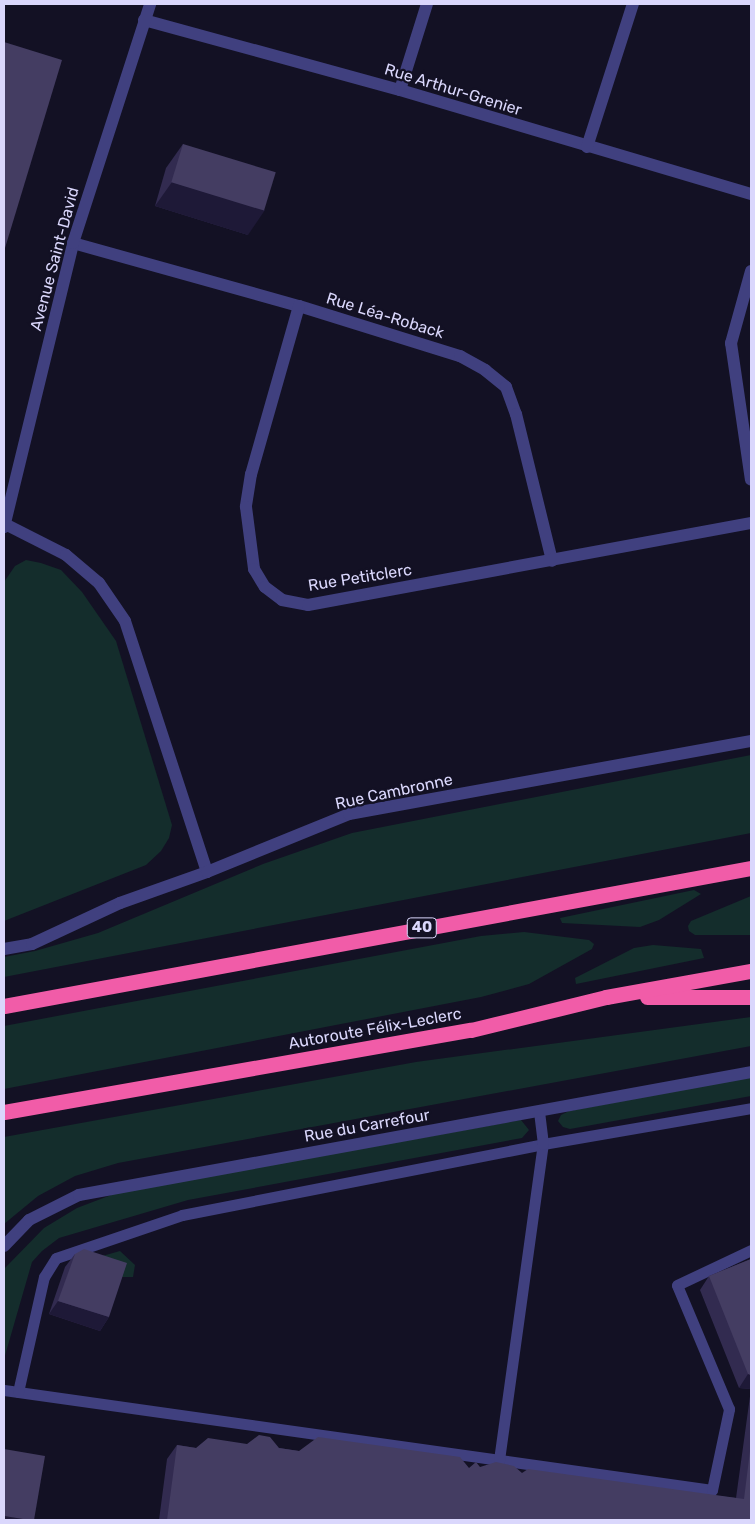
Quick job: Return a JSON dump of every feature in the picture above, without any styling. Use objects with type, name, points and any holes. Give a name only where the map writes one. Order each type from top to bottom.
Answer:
[{"type":"highway","name":"40","points":[[4,1006],[751,868]]},
{"type":"highway","name":"Autoroute Félix-Leclerc","points":[[4,1112],[471,1030],[606,997],[751,971]]},
{"type":"highway","points":[[606,997],[751,997]]},
{"type":"street","name":"Avenue Saint-David","points":[[4,525],[73,243],[150,4]]},
{"type":"street","points":[[400,90],[427,4]]},
{"type":"street","points":[[587,146],[633,4]]},
{"type":"street","name":"Rue Arthur-Grenier","points":[[144,20],[400,90],[751,194]]},
{"type":"street","name":"Rue Léa-Roback","points":[[73,243],[299,306],[460,356],[485,370],[506,387],[516,414],[552,560]]},
{"type":"street","points":[[751,271],[731,342],[751,480]]},
{"type":"street","name":"Rue Petitclerc","points":[[299,306],[250,474],[246,507],[254,569],[265,588],[282,600],[308,605],[751,523]]},
{"type":"street","points":[[4,525],[66,555],[98,583],[124,621],[207,872]]},
{"type":"street","name":"Rue Cambronne","points":[[4,949],[32,944],[120,902],[207,872],[349,814],[751,741]]},
{"type":"street","name":"Rue du Carrefour","points":[[4,1246],[29,1220],[79,1195],[751,1072]]},
{"type":"lane","points":[[18,1392],[44,1277],[56,1258],[182,1215],[543,1144],[751,1108]]},
{"type":"lane","points":[[499,1460],[543,1144],[539,1111]]},
{"type":"lane","points":[[4,1390],[712,1490],[729,1409],[677,1285],[751,1250]]},
{"type":"green space","points":[[26,560],[61,570],[82,592],[116,641],[172,825],[169,838],[161,851],[146,865],[4,921],[4,582],[15,566]]},
{"type":"green space","points":[[751,755],[751,833],[4,977],[4,957],[35,951],[98,933],[263,864],[352,833]]},
{"type":"green space","points":[[694,890],[701,894],[659,920],[640,927],[562,923],[560,918]]},
{"type":"green space","points":[[751,896],[751,935],[695,935],[689,931],[688,926],[691,921]]},
{"type":"green space","points":[[524,932],[589,940],[594,944],[592,949],[529,984],[481,997],[4,1089],[4,1026],[481,936]]},
{"type":"green space","points":[[653,945],[701,949],[704,958],[576,984],[575,978],[634,948]]},
{"type":"green space","points":[[751,1017],[751,1046],[118,1163],[75,1176],[38,1196],[4,1224],[4,1137],[416,1062]]},
{"type":"green space","points":[[751,1077],[751,1096],[570,1129],[563,1127],[558,1121],[561,1115],[569,1111]]},
{"type":"green space","points":[[521,1120],[529,1130],[522,1138],[188,1200],[59,1238],[42,1251],[32,1262],[4,1359],[4,1269],[44,1228],[77,1208],[119,1192]]},
{"type":"green space","points":[[120,1251],[135,1265],[133,1277],[117,1277],[88,1260]]},
{"type":"building","points":[[4,42],[62,60],[5,248],[4,248]]},
{"type":"building","points":[[183,144],[276,172],[264,211],[171,182]]},
{"type":"building","points":[[84,1249],[127,1263],[109,1317],[58,1301],[75,1254]]},
{"type":"building","points":[[751,1259],[751,1375],[748,1374],[709,1276]]},
{"type":"building","points":[[259,1435],[270,1437],[279,1448],[299,1451],[318,1437],[460,1457],[469,1468],[476,1462],[480,1467],[496,1462],[514,1466],[522,1473],[528,1469],[744,1499],[751,1443],[751,1520],[167,1520],[177,1445],[196,1448],[208,1438],[247,1444]]},
{"type":"building","points":[[4,1449],[45,1456],[34,1520],[4,1516]]}]
